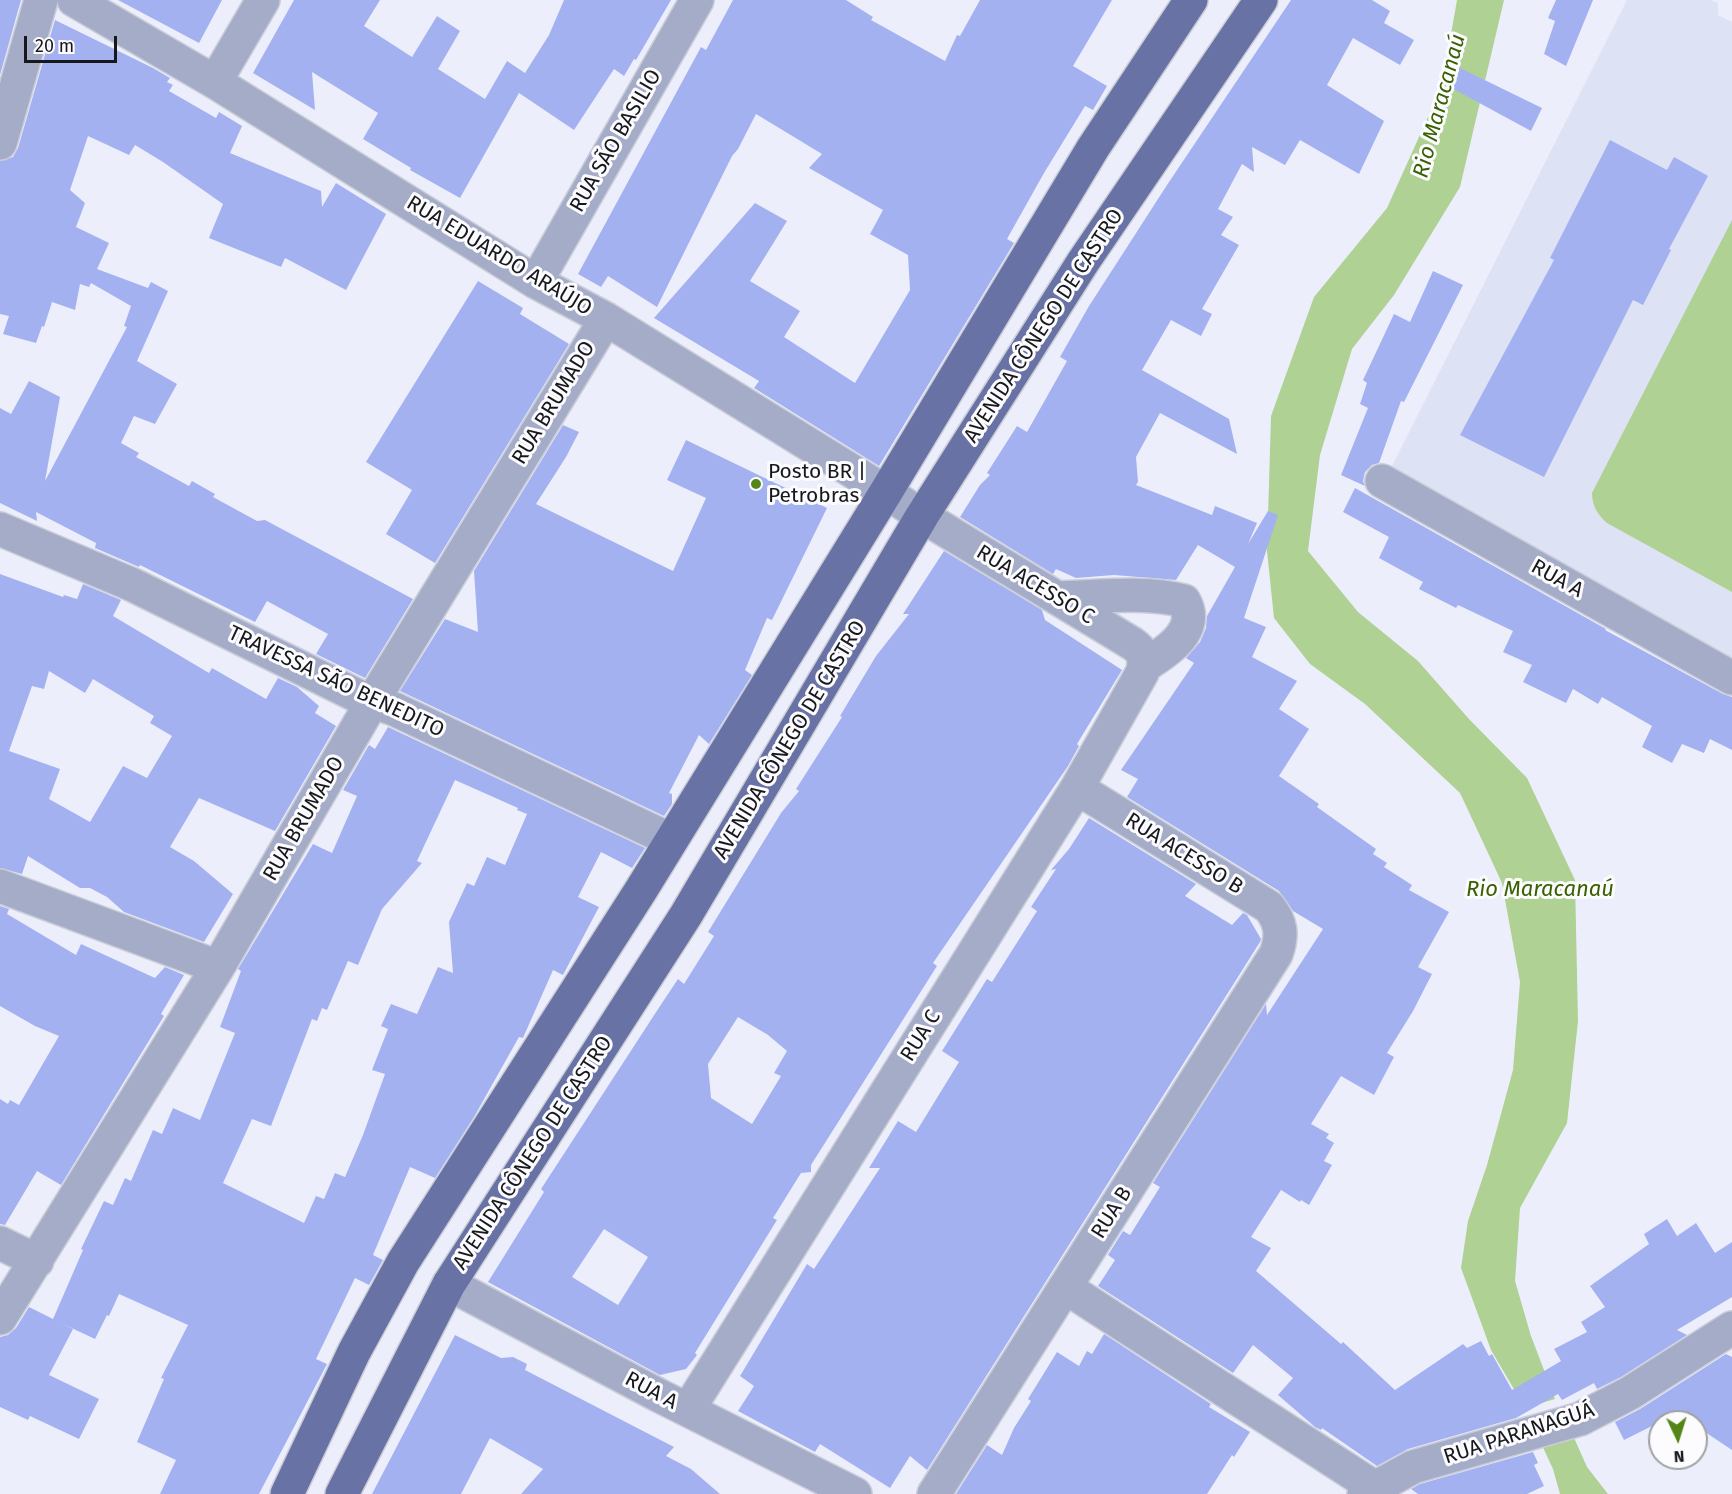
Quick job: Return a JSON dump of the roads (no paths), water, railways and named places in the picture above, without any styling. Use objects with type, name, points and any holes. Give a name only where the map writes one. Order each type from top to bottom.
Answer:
[{"type":"main road","points":[[287,1494],[354,1352],[403,1262],[641,890],[886,492],[1093,148],[1191,0]]},
{"type":"main road","name":"AVENIDA CÔNEGO DE CASTRO","points":[[342,1494],[449,1284],[686,915],[922,516],[1083,262],[1261,0]]},
{"type":"main road","points":[[641,890],[686,915]]},
{"type":"main road","points":[[403,1262],[449,1284]]},
{"type":"street","points":[[0,143],[40,0]]},
{"type":"street","name":"RUA EDUARDO ARAÚJO","points":[[74,0],[215,82],[536,282],[606,318],[922,516]]},
{"type":"street","points":[[215,82],[263,0]]},
{"type":"street","name":"RUA SÃO BASILIO","points":[[536,282],[697,0]]},
{"type":"street","name":"RUA BRUMADO","points":[[0,1318],[218,967],[372,702],[606,318]]},
{"type":"street","name":"RUA A","points":[[1382,480],[1732,678]]},
{"type":"street","name":"RUA ACESSO C","points":[[922,516],[1133,644],[1140,650],[1144,662]]},
{"type":"street","name":"TRAVESSA SÃO BENEDITO","points":[[0,529],[133,585],[372,702],[394,709],[671,840]]},
{"type":"street","points":[[1057,598],[1149,596],[1184,601],[1190,610],[1184,630],[1174,646],[1144,662]]},
{"type":"street","name":"RUA C","points":[[688,1410],[1077,788],[1144,662]]},
{"type":"street","name":"RUA ACESSO B","points":[[1077,788],[1269,906],[1277,917],[1281,930]]},
{"type":"street","points":[[0,886],[218,967]]},
{"type":"street","name":"RUA B","points":[[934,1494],[1276,954],[1280,944],[1281,930]]},
{"type":"street","points":[[0,1243],[37,1261]]},
{"type":"street","name":"RUA A","points":[[449,1284],[688,1410],[855,1494]]},
{"type":"street","points":[[1065,1287],[1369,1491]]},
{"type":"street","name":"RUA PARANAGUÁ","points":[[1369,1491],[1413,1467],[1580,1419],[1630,1392],[1732,1328]]},
{"type":"water","name":"Rio Maracanaú","points":[[1457,0],[1504,0],[1460,187],[1394,295],[1352,349],[1320,455],[1308,551],[1358,612],[1418,661],[1469,719],[1527,778],[1575,880],[1578,1021],[1567,1123],[1520,1208],[1515,1281],[1531,1336],[1555,1399],[1525,1408],[1491,1350],[1461,1268],[1468,1221],[1487,1165],[1513,1070],[1520,982],[1502,883],[1460,793],[1365,704],[1310,664],[1274,618],[1267,551],[1271,416],[1314,297],[1387,208],[1442,86]]},
{"type":"water","points":[[1732,220],[1732,592],[1607,523],[1596,510],[1592,493]]},
{"type":"water","points":[[1571,1431],[1587,1467],[1608,1494],[1560,1494],[1553,1469],[1540,1441]]},
{"type":"place","name":"Posto BR | Petrobras","points":[[756,484]]}]
